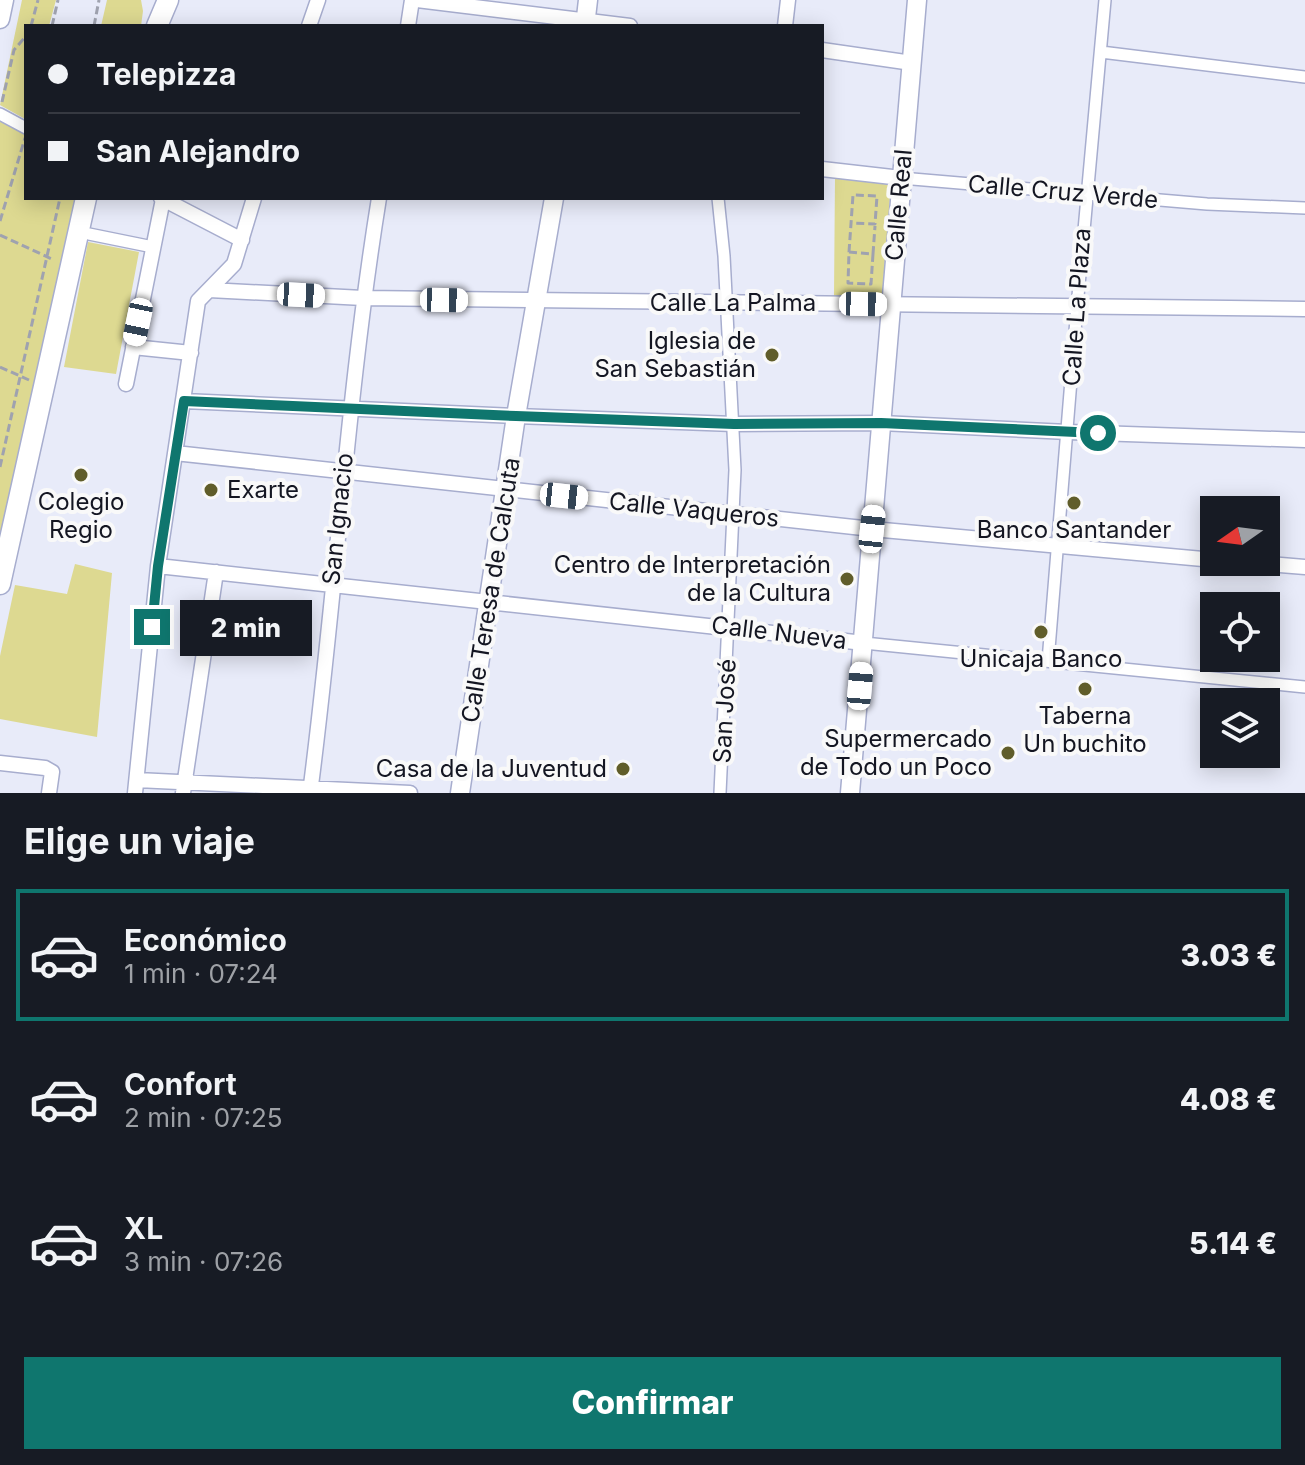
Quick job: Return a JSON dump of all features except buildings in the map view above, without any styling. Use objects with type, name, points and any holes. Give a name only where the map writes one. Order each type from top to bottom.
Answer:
[{"type":"main road","points":[[150,24],[151,0]]},
{"type":"main road","points":[[158,24],[168,0]]},
{"type":"main road","points":[[0,584],[86,200]]},
{"type":"street","points":[[0,18],[4,0]]},
{"type":"street","points":[[310,24],[318,0]]},
{"type":"street","points":[[409,24],[415,0],[586,23],[588,0]]},
{"type":"street","points":[[785,24],[788,0]]},
{"type":"street","name":"Calle Real","points":[[850,793],[917,0]]},
{"type":"street","name":"Calle La Plaza","points":[[1048,661],[1105,0]]},
{"type":"street","points":[[824,50],[912,63]]},
{"type":"street","points":[[1101,52],[1305,77]]},
{"type":"street","points":[[0,112],[24,127]]},
{"type":"street","name":"Calle Cruz Verde","points":[[824,169],[1086,195],[1305,208]]},
{"type":"street","points":[[126,384],[162,200]]},
{"type":"street","points":[[166,200],[242,240]]},
{"type":"street","points":[[253,200],[234,264],[198,301],[158,566],[136,786],[410,793]]},
{"type":"street","name":"San Ignacio","points":[[311,790],[350,409],[379,200]]},
{"type":"street","name":"Calle Teresa de Calcuta","points":[[460,793],[516,416],[554,200]]},
{"type":"street","name":"San José","points":[[718,200],[734,424],[735,514],[720,793]]},
{"type":"street","points":[[89,234],[153,247]]},
{"type":"street","name":"Calle La Palma","points":[[209,290],[363,298],[535,301],[1305,309]]},
{"type":"street","points":[[133,347],[191,353]]},
{"type":"street","points":[[184,401],[734,424],[881,423],[1305,440]]},
{"type":"street","name":"Calle Vaqueros","points":[[175,453],[872,529],[1200,559]]},
{"type":"street","points":[[1280,565],[1305,567]]},
{"type":"street","name":"Calle Nueva","points":[[158,566],[864,643],[1305,687]]},
{"type":"street","points":[[184,787],[216,572]]},
{"type":"street","points":[[0,763],[45,768],[52,772],[49,793]]},
{"type":"path","points":[[32,24],[38,0]]},
{"type":"path","points":[[52,24],[58,0]]},
{"type":"path","points":[[94,24],[99,0]]},
{"type":"path","points":[[0,112],[14,50],[24,38]]},
{"type":"path","points":[[0,221],[24,142]]},
{"type":"path","points":[[853,195],[877,196],[871,284],[848,283],[851,223],[853,195]]},
{"type":"path","points":[[0,467],[60,200]]},
{"type":"path","points":[[851,223],[875,224]]},
{"type":"path","points":[[0,235],[61,264]]},
{"type":"path","points":[[849,252],[873,254]]},
{"type":"path","points":[[0,367],[34,382],[36,379]]},
{"type":"shaded area","points":[[22,0],[56,0],[50,24],[24,24],[24,118],[0,105]]},
{"type":"shaded area","points":[[107,0],[141,0],[141,24],[101,24]]},
{"type":"shaded area","points":[[0,119],[24,130],[24,200],[78,200],[0,557]]},
{"type":"shaded area","points":[[835,176],[891,184],[882,298],[834,296]]},
{"type":"shaded area","points":[[88,242],[139,252],[116,374],[64,367]]},
{"type":"shaded area","points":[[75,564],[112,573],[97,737],[0,719],[0,656],[15,585],[67,594]]},
{"type":"place","name":"Iglesia de San Sebastián","points":[[772,355]]},
{"type":"place","name":"Colegio Regio","points":[[81,475]]},
{"type":"place","name":"Exarte","points":[[211,490]]},
{"type":"place","name":"Banco Santander","points":[[1074,503]]},
{"type":"place","name":"Centro de Interpretación de la Cultura","points":[[847,579]]},
{"type":"place","name":"Unicaja Banco","points":[[1041,632]]},
{"type":"place","name":"Taberna Un buchito","points":[[1085,689]]},
{"type":"place","name":"Supermercado de Todo un Poco","points":[[1008,753]]},
{"type":"place","name":"Casa de la Juventud","points":[[623,769]]},
{"type":"route","points":[[152,627],[158,566],[184,401],[734,424],[881,423],[1098,433]]}]
